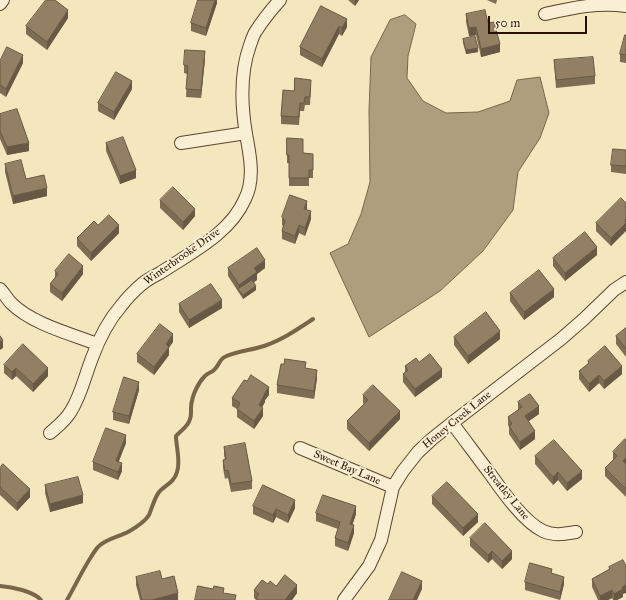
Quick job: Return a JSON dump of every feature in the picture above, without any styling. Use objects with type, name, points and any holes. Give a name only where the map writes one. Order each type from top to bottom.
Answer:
[{"type":"street","points":[[0,4],[3,0]]},
{"type":"street","name":"Winterbrooke Drive","points":[[50,433],[63,422],[71,411],[84,384],[102,332],[122,305],[142,284],[217,234],[236,215],[246,199],[251,184],[250,156],[243,115],[242,88],[244,69],[247,54],[255,32],[280,0]]},
{"type":"street","points":[[544,14],[595,4],[615,4],[626,6]]},
{"type":"street","points":[[181,143],[246,133]]},
{"type":"street","name":"Honey Creek Lane","points":[[344,600],[369,566],[374,556],[386,521],[393,487],[418,452],[452,423],[561,339],[614,290],[626,282]]},
{"type":"street","points":[[0,289],[12,304],[26,315],[43,324],[98,344]]},
{"type":"street","name":"Streatley Lane","points":[[452,423],[504,493],[526,519],[534,526],[550,534],[560,535],[576,532]]},
{"type":"street","name":"Sweet Bay Lane","points":[[300,448],[393,487]]},
{"type":"shaded area","points":[[405,15],[416,24],[408,56],[407,78],[423,101],[446,113],[478,112],[510,101],[517,80],[540,77],[549,113],[540,138],[518,172],[513,210],[483,251],[440,291],[369,337],[330,253],[348,244],[361,214],[370,182],[369,111],[371,57],[390,20]]},
{"type":"building","points":[[46,0],[55,0],[68,10],[47,42],[26,26]]},
{"type":"building","points":[[198,0],[215,0],[206,28],[191,23]]},
{"type":"building","points":[[321,6],[347,19],[342,28],[339,26],[322,59],[300,47]]},
{"type":"building","points":[[485,10],[488,23],[494,22],[500,44],[481,49],[476,27],[469,28],[466,14]]},
{"type":"building","points":[[626,35],[626,55],[620,54]]},
{"type":"building","points":[[475,36],[478,48],[466,50],[463,39]]},
{"type":"building","points":[[7,47],[23,55],[6,89],[0,85],[0,61]]},
{"type":"building","points":[[185,50],[205,51],[201,90],[186,89],[188,66],[184,65]]},
{"type":"building","points":[[593,57],[595,76],[556,80],[554,60]]},
{"type":"building","points":[[116,72],[132,81],[114,112],[98,103]]},
{"type":"building","points":[[295,78],[311,80],[310,97],[305,97],[304,103],[300,103],[299,117],[281,116],[283,90],[294,91]]},
{"type":"building","points":[[17,109],[29,143],[7,147],[0,131],[0,114]]},
{"type":"building","points":[[123,137],[136,170],[120,176],[106,143]]},
{"type":"building","points":[[287,138],[303,139],[303,153],[313,154],[313,170],[309,170],[309,178],[289,178]]},
{"type":"building","points":[[613,149],[626,150],[626,166],[611,165]]},
{"type":"building","points":[[21,160],[26,179],[44,175],[47,188],[13,196],[5,164]]},
{"type":"building","points":[[173,187],[195,209],[183,222],[160,200]]},
{"type":"building","points":[[290,195],[307,201],[304,209],[311,211],[305,228],[299,225],[295,236],[282,231],[285,221],[282,217]]},
{"type":"building","points":[[621,198],[626,203],[626,223],[611,238],[596,223]]},
{"type":"building","points":[[109,215],[119,225],[91,253],[77,238],[94,221],[98,225]]},
{"type":"building","points":[[585,232],[597,247],[565,273],[553,258]]},
{"type":"building","points":[[257,248],[265,260],[254,268],[257,272],[239,285],[228,268]]},
{"type":"building","points":[[69,254],[83,266],[62,293],[50,284],[58,274],[55,271]]},
{"type":"building","points":[[539,270],[554,289],[524,312],[510,293]]},
{"type":"building","points":[[252,280],[256,286],[243,295],[238,289]]},
{"type":"building","points":[[211,284],[222,300],[189,320],[179,304]]},
{"type":"building","points":[[486,312],[500,331],[468,356],[454,337]]},
{"type":"building","points":[[160,324],[173,334],[166,344],[169,347],[154,367],[137,354]]},
{"type":"building","points":[[626,328],[626,349],[616,336]]},
{"type":"building","points":[[23,344],[48,368],[33,384],[16,368],[12,372],[4,365]]},
{"type":"building","points":[[605,346],[622,366],[604,381],[599,375],[589,384],[579,371]]},
{"type":"building","points":[[430,354],[442,369],[415,389],[403,374],[408,370],[405,366],[416,358],[419,362]]},
{"type":"building","points":[[285,359],[306,362],[305,368],[317,370],[314,391],[277,385],[281,364],[284,364]]},
{"type":"building","points":[[251,375],[269,387],[259,405],[263,408],[254,421],[237,409],[240,403],[232,398],[244,380],[247,381]]},
{"type":"building","points":[[124,377],[139,382],[129,416],[113,412]]},
{"type":"building","points":[[373,385],[400,411],[369,443],[347,421],[368,400],[363,395]]},
{"type":"building","points":[[530,394],[539,406],[525,416],[535,431],[520,442],[509,426],[512,424],[508,417],[522,407],[518,402]]},
{"type":"building","points":[[106,428],[126,435],[116,461],[122,463],[118,472],[93,462]]},
{"type":"building","points":[[625,439],[626,458],[623,461],[626,464],[626,489],[605,468],[617,456],[613,452]]},
{"type":"building","points":[[554,440],[582,471],[567,483],[558,472],[553,477],[535,456]]},
{"type":"building","points":[[245,443],[252,481],[231,484],[228,470],[225,471],[223,460],[226,459],[224,447]]},
{"type":"building","points":[[3,464],[30,489],[17,503],[0,487],[0,468]]},
{"type":"building","points":[[78,477],[83,495],[50,504],[45,485]]},
{"type":"building","points":[[447,482],[478,514],[463,528],[432,496]]},
{"type":"building","points":[[263,485],[295,500],[288,515],[276,509],[273,515],[253,506]]},
{"type":"building","points":[[323,495],[356,506],[350,524],[354,525],[348,543],[335,538],[340,522],[316,513]]},
{"type":"building","points":[[485,523],[512,551],[502,561],[492,551],[488,555],[470,538]]},
{"type":"building","points":[[623,560],[626,566],[626,585],[622,587],[623,589],[614,594],[612,590],[600,596],[592,579],[610,569],[609,567]]},
{"type":"building","points":[[530,563],[552,569],[551,573],[564,577],[560,592],[525,582]]},
{"type":"building","points":[[160,571],[162,579],[174,576],[178,593],[152,600],[142,600],[136,577]]},
{"type":"building","points":[[402,572],[422,581],[413,600],[389,600]]},
{"type":"building","points":[[285,575],[297,585],[285,600],[259,600],[256,598],[259,594],[254,590],[262,580],[268,584],[270,581],[276,586]]},
{"type":"building","points":[[198,586],[213,589],[214,586],[224,588],[223,593],[236,595],[235,600],[195,600]]},
{"type":"waterway","points":[[67,600],[97,548],[104,542],[137,527],[147,518],[159,492],[176,476],[179,463],[176,436],[189,422],[191,417],[191,406],[196,388],[202,379],[213,371],[222,359],[227,356],[271,344],[313,319]]},
{"type":"waterway","points":[[0,586],[16,588],[28,592],[41,600]]}]
